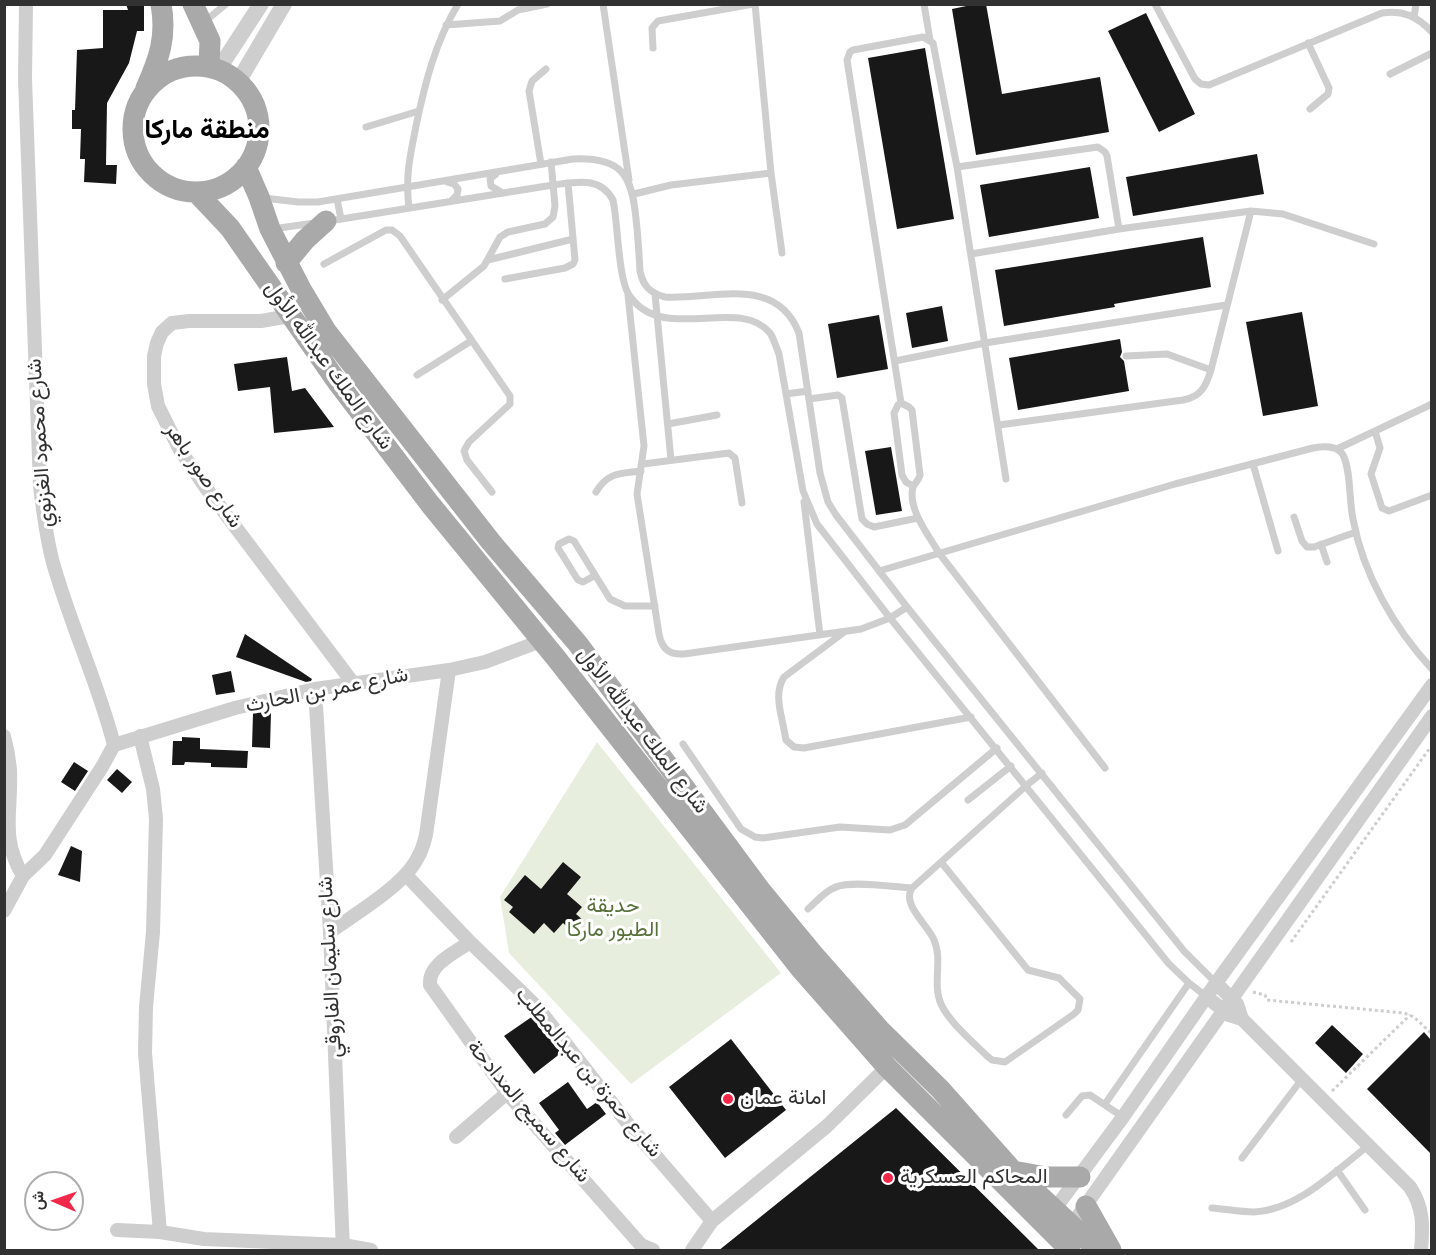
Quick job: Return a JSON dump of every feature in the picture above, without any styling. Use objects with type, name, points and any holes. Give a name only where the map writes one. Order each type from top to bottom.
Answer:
[{"type":"main road","points":[[144,94],[165,74],[179,68],[194,66],[213,69],[238,82],[248,94],[255,108],[258,123],[258,139],[254,154],[246,167],[224,186],[210,191],[196,192],[179,190],[164,183],[150,173],[140,159],[133,126],[136,109],[160,55],[164,32],[161,4]]},
{"type":"main road","points":[[193,4],[210,41],[213,69]]},
{"type":"main road","name":"شارع الملك عبدالله الأول","points":[[246,167],[286,263],[321,323],[343,355],[491,542],[578,644],[768,900],[846,992],[940,1089],[1013,1171],[1067,1239],[1098,1251]]},
{"type":"main road","name":"شارع الملك عبدالله الأول","points":[[196,192],[230,228],[338,383],[423,495],[830,1004],[887,1067],[1049,1217]]},
{"type":"main road","points":[[286,263],[304,240],[333,220]]},
{"type":"main road","points":[[230,228],[270,229]]},
{"type":"main road","points":[[1013,1171],[1046,1177],[1080,1177]]},
{"type":"main road","points":[[1086,1206],[1111,1251]]},
{"type":"street","name":"شارع محمود الغزنوي","points":[[26,4],[25,79],[40,486],[45,529],[52,559],[104,707],[114,746]]},
{"type":"street","points":[[213,69],[261,4]]},
{"type":"street","points":[[238,82],[284,4]]},
{"type":"street","name":"شارع صور باهر","points":[[290,316],[261,321],[172,323],[162,332],[157,343],[154,356],[154,384],[158,406],[180,450],[353,683]]},
{"type":"street","name":"شارع عمر بن الحارث","points":[[114,746],[235,708],[315,689],[449,670],[485,662],[541,641]]},
{"type":"street","points":[[330,932],[406,875],[418,859],[426,836],[449,670]]},
{"type":"street","points":[[1049,1217],[1123,1118],[1216,983],[1431,685]]},
{"type":"street","name":"شارع سليمان الفاروقي","points":[[315,689],[330,932],[343,1248]]},
{"type":"street","points":[[1067,1239],[1086,1206],[1139,1129],[1431,716]]},
{"type":"street","points":[[4,736],[10,769],[5,838],[9,854],[23,876]]},
{"type":"street","points":[[140,736],[153,789],[156,819],[153,932],[146,1007],[146,1053],[159,1232]]},
{"type":"street","points":[[4,911],[23,876],[45,855],[114,746]]},
{"type":"street","name":"شارع حمزة بن عبدالمطلب","points":[[406,875],[538,1008],[630,1125],[712,1221]]},
{"type":"street","name":"شارع سميح المدادحة","points":[[470,942],[436,966],[430,976],[430,985],[507,1093],[641,1245],[653,1251]]},
{"type":"street","points":[[1216,983],[1234,994],[1242,1019]]},
{"type":"street","points":[[1207,998],[1222,1011],[1242,1019],[1410,1187],[1426,1207],[1421,1251]]},
{"type":"street","points":[[692,1251],[712,1221],[827,1126],[887,1067]]},
{"type":"street","points":[[456,1137],[507,1093]]},
{"type":"street","points":[[1123,1118],[1139,1129]]},
{"type":"street","points":[[117,1230],[159,1232],[204,1239],[371,1251]]},
{"type":"lane","points":[[202,24],[226,4]]},
{"type":"lane","points":[[409,208],[406,188],[408,166],[426,79],[446,25],[458,4]]},
{"type":"lane","points":[[446,25],[500,21],[518,10],[547,4]]},
{"type":"lane","points":[[603,4],[629,181],[634,194],[642,280],[647,288],[655,294],[676,298],[759,295],[773,300],[794,320],[799,333],[820,473],[828,502],[836,515],[907,607],[1184,951],[1216,983]]},
{"type":"lane","points":[[653,48],[652,28],[658,21],[754,4],[771,173],[782,253]]},
{"type":"lane","points":[[924,4],[930,40]]},
{"type":"lane","points":[[1155,4],[1191,73],[1201,84],[1209,85],[1382,13],[1393,11],[1414,16],[1431,32]]},
{"type":"lane","points":[[1414,16],[1416,4]]},
{"type":"lane","points":[[901,403],[847,60],[853,50],[924,36],[933,43],[957,167],[1006,478]]},
{"type":"lane","points":[[1308,43],[1329,88],[1328,94],[1310,109]]},
{"type":"lane","points":[[1390,74],[1431,52]]},
{"type":"lane","points":[[541,164],[529,91],[532,81],[546,69]]},
{"type":"lane","points":[[366,127],[419,111]]},
{"type":"lane","points":[[957,167],[1098,147],[1107,156],[1119,229]]},
{"type":"lane","points":[[259,197],[298,202],[337,199],[573,159],[599,159],[621,171],[629,181]]},
{"type":"lane","points":[[442,300],[478,272],[488,260],[495,243],[508,232],[550,221],[555,211],[550,162]]},
{"type":"lane","points":[[501,171],[492,176],[490,182],[493,189],[503,193]]},
{"type":"lane","points":[[634,194],[671,185],[771,173]]},
{"type":"lane","points":[[446,181],[454,184],[458,189],[457,195],[450,201]]},
{"type":"lane","points":[[270,229],[568,183],[587,182],[608,190],[613,200],[628,293],[644,446],[637,494],[661,642],[670,653],[676,654],[845,632],[861,629],[890,618],[907,607]]},
{"type":"lane","points":[[505,279],[570,267],[575,260],[568,183]]},
{"type":"lane","points":[[333,220],[337,199]]},
{"type":"lane","points":[[971,254],[1119,229],[1251,211],[1283,214],[1374,244]]},
{"type":"lane","points":[[999,425],[1190,399],[1201,392],[1211,370],[1251,211]]},
{"type":"lane","points":[[324,264],[381,233],[392,230],[400,236],[510,400],[507,407],[469,442],[464,451],[467,459],[492,492]]},
{"type":"lane","points":[[488,260],[573,239]]},
{"type":"lane","points":[[628,293],[636,303],[657,316],[686,320],[740,318],[762,326],[770,334],[775,343],[786,394],[803,491],[820,635]]},
{"type":"lane","points":[[655,294],[671,460]]},
{"type":"lane","points":[[895,361],[1226,304]]},
{"type":"lane","points":[[417,375],[471,340]]},
{"type":"lane","points":[[1126,356],[1167,354],[1211,370]]},
{"type":"lane","points":[[786,394],[835,395],[842,398],[862,519],[874,527],[918,518]]},
{"type":"lane","points":[[901,403],[909,406],[912,415],[920,475],[913,486],[914,507],[918,518],[939,553],[1105,768]]},
{"type":"lane","points":[[901,403],[894,413],[902,475],[906,482],[913,486]]},
{"type":"lane","points":[[1337,449],[1431,404]]},
{"type":"lane","points":[[668,424],[717,416]]},
{"type":"lane","points":[[1375,431],[1380,448],[1371,471],[1371,478],[1382,508],[1389,511],[1431,495]]},
{"type":"lane","points":[[879,571],[1175,484],[1321,446],[1337,449],[1342,454],[1346,464],[1356,532],[1367,566],[1377,589],[1413,647],[1431,669]]},
{"type":"lane","points":[[596,492],[601,483],[609,477],[671,460],[724,453],[733,455],[735,458],[742,503]]},
{"type":"lane","points":[[1253,464],[1278,551]]},
{"type":"lane","points":[[803,491],[817,524],[890,618],[997,747],[1169,964],[1188,984],[1207,998]]},
{"type":"lane","points":[[1294,517],[1304,544],[1310,548],[1356,532]]},
{"type":"lane","points":[[594,576],[583,582],[578,580],[558,548],[559,544],[569,539],[574,541],[605,594],[617,604],[655,606]]},
{"type":"lane","points":[[1321,544],[1327,562]]},
{"type":"lane","points":[[845,632],[784,677],[780,684],[779,699],[785,735],[789,744],[804,748],[971,717]]},
{"type":"lane","points":[[683,744],[741,829],[755,837],[763,838],[829,828],[851,827],[882,830],[897,828],[911,820],[997,747]]},
{"type":"lane","points":[[968,800],[1011,766]]},
{"type":"lane","points":[[941,862],[1026,967],[1033,972],[1054,976],[1064,981],[1080,999],[1078,1010],[1005,1062],[992,1060],[950,1017],[941,1003],[937,950],[931,934],[909,900],[912,888],[941,862],[1042,773]]},
{"type":"lane","points":[[808,909],[828,892],[840,886],[853,884],[912,888]]},
{"type":"lane","points":[[1104,1104],[1188,984]]},
{"type":"lane","points":[[1242,1158],[1302,1079]]},
{"type":"lane","points":[[1066,1115],[1078,1099],[1086,1095],[1094,1097],[1123,1118]]},
{"type":"lane","points":[[1212,1208],[1254,1212],[1273,1209],[1291,1202],[1368,1146]]},
{"type":"lane","points":[[1337,1170],[1365,1210]]},
{"type":"path","points":[[1288,947],[1431,745]]},
{"type":"path","points":[[1255,993],[1260,985]]},
{"type":"path","points":[[1234,994],[1266,994],[1267,1000],[1410,1015],[1431,1034]]},
{"type":"path","points":[[1323,1101],[1410,1015]]},
{"type":"green space","name":"حديقة الطيور ماركا","points":[[597,742],[781,973],[631,1084],[509,953],[500,897]]},
{"type":"building","points":[[126,4],[144,4],[144,31],[137,31],[129,63],[107,103],[106,165],[117,165],[116,184],[84,182],[85,159],[80,159],[81,129],[72,129],[77,50],[103,48],[103,10],[128,10]]},
{"type":"building","points":[[986,4],[1002,94],[1100,77],[1109,132],[976,155],[952,9]]},
{"type":"building","points":[[1146,13],[1195,114],[1159,132],[1108,31]]},
{"type":"building","points":[[925,48],[954,219],[897,229],[868,58]]},
{"type":"building","points":[[1257,154],[1264,194],[1133,216],[1126,177]]},
{"type":"building","points":[[1090,167],[1099,218],[989,237],[980,185]]},
{"type":"building","points":[[1203,237],[1211,287],[1114,304],[1115,307],[1004,326],[995,270]]},
{"type":"building","points":[[942,306],[948,341],[912,348],[906,313]]},
{"type":"building","points":[[1302,312],[1318,406],[1263,416],[1246,322]]},
{"type":"building","points":[[879,315],[888,369],[837,378],[828,324]]},
{"type":"building","points":[[1120,339],[1122,352],[1120,357],[1124,361],[1129,391],[1018,410],[1009,358]]},
{"type":"building","points":[[287,357],[292,391],[305,388],[334,427],[274,433],[270,387],[238,391],[234,364]]},
{"type":"building","points":[[891,447],[902,511],[876,515],[865,451]]},
{"type":"building","points":[[245,634],[312,679],[311,681],[306,682],[236,657]]},
{"type":"building","points":[[231,671],[235,692],[216,695],[212,675]]},
{"type":"building","points":[[271,712],[270,748],[252,747],[253,713]]},
{"type":"building","points":[[182,737],[200,738],[200,749],[248,751],[247,768],[211,767],[211,763],[185,762],[184,765],[172,765],[173,741],[182,741]]},
{"type":"building","points":[[74,762],[88,771],[75,791],[61,782]]},
{"type":"building","points":[[117,769],[132,782],[122,793],[107,780]]},
{"type":"building","points":[[71,846],[82,851],[80,882],[58,875]]},
{"type":"building","points":[[563,862],[581,877],[567,894],[582,907],[576,914],[584,921],[574,933],[563,923],[554,933],[544,923],[534,934],[509,912],[513,907],[504,900],[525,875],[541,889]]},
{"type":"building","points":[[533,1016],[561,1053],[534,1074],[504,1036]]},
{"type":"building","points":[[1332,1025],[1363,1054],[1346,1073],[1315,1043]]},
{"type":"building","points":[[1424,1032],[1431,1040],[1431,1154],[1367,1089]]},
{"type":"building","name":"امانة عمان","points":[[731,1039],[786,1110],[725,1158],[669,1087]]},
{"type":"building","points":[[568,1082],[587,1109],[597,1102],[606,1114],[565,1145],[555,1133],[559,1130],[539,1103]]},
{"type":"building","name":"المحاكم العسكرية","points":[[896,1108],[1040,1251],[718,1251]]},
{"type":"place","name":"امانة عمان","points":[[728,1099]]},
{"type":"place","name":"المحاكم العسكرية","points":[[888,1178]]},
{"type":"district","name":"منطقة ماركا","points":[[207,131]]}]
